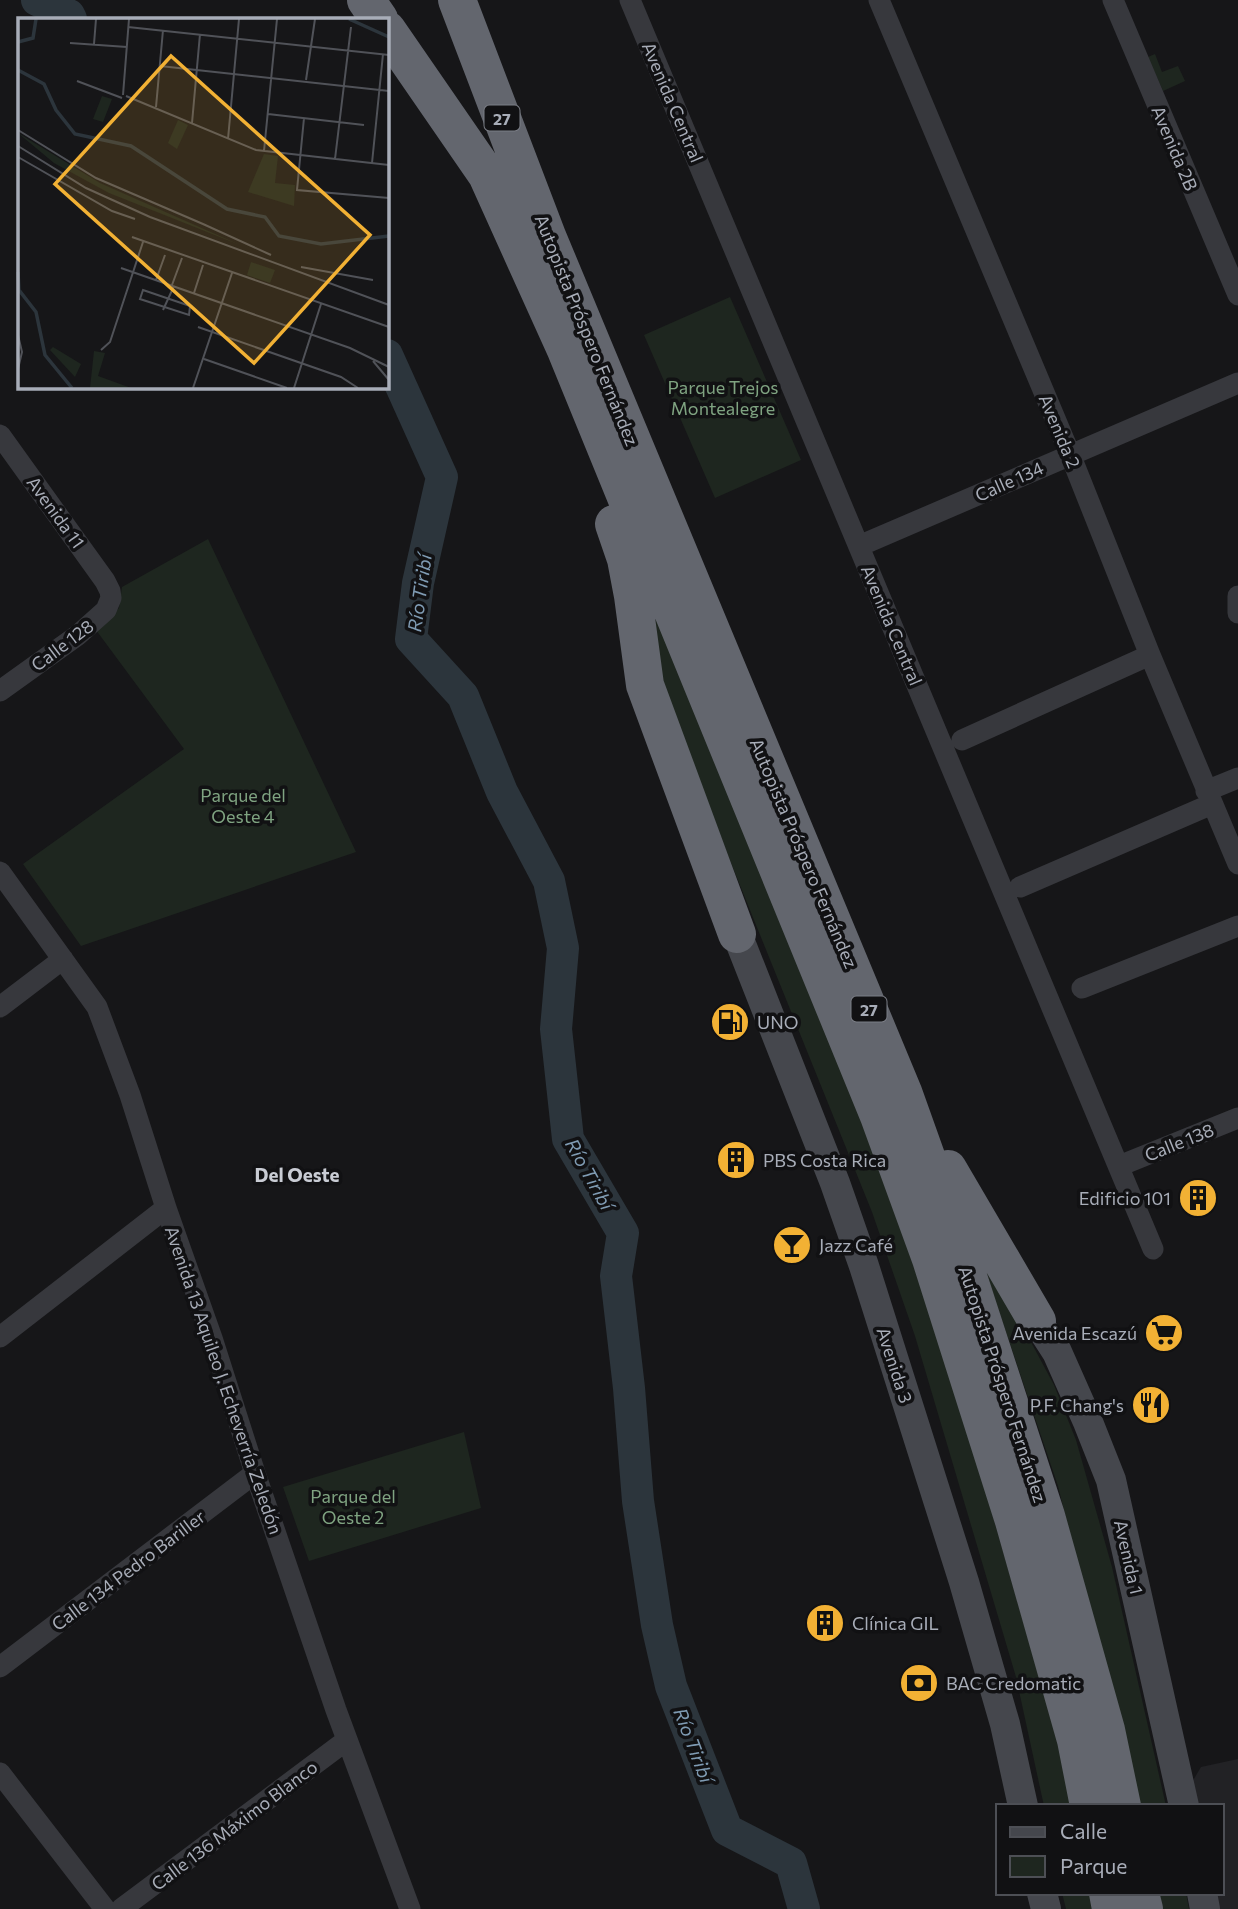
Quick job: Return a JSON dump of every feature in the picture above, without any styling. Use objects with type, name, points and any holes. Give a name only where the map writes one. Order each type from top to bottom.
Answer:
[{"type":"highway","points":[[366,0],[378,18]]},
{"type":"highway","name":"Autopista Próspero Fernández","points":[[457,0],[547,236],[903,1091],[959,1249],[1046,1516],[1106,1730],[1122,1804]]},
{"type":"highway","name":"Autopista Próspero Fernández","points":[[388,31],[487,174],[566,350],[879,1116],[931,1259],[1014,1521],[1076,1740],[1090,1804]]},
{"type":"highway","points":[[566,350],[595,469],[626,558],[645,685],[737,934]]},
{"type":"highway","points":[[903,1091],[1037,1321]]},
{"type":"street","name":"Avenida Central","points":[[630,0],[1153,1249]]},
{"type":"street","name":"Avenida 2","points":[[879,0],[1070,454],[1150,655],[1219,806],[1238,864]]},
{"type":"street","name":"Avenida 2B","points":[[1112,0],[1238,295]]},
{"type":"street","name":"Calle 134","points":[[859,546],[1238,383]]},
{"type":"street","name":"Avenida 11","points":[[0,435],[110,591]]},
{"type":"street","name":"Calle 128","points":[[0,691],[78,635],[106,611],[111,598],[110,591]]},
{"type":"street","points":[[1238,596],[1238,612]]},
{"type":"street","points":[[962,740],[1150,655]]},
{"type":"street","points":[[1020,887],[1219,806],[1238,778]]},
{"type":"street","name":"Avenida 13 Aquileo J. Echeverría Zeledón","points":[[0,872],[97,1007],[130,1095],[346,1740],[410,1909]]},
{"type":"street","points":[[1082,988],[1238,926]]},
{"type":"street","name":"Avenida 3","points":[[737,934],[835,1183],[864,1266],[967,1592],[1005,1724],[1023,1804]]},
{"type":"street","points":[[0,1007],[63,959]]},
{"type":"street","name":"Calle 138","points":[[1119,1166],[1238,1118]]},
{"type":"street","points":[[0,1337],[166,1208]]},
{"type":"street","name":"Avenida 1","points":[[1037,1321],[1057,1352],[1111,1480],[1184,1804]]},
{"type":"street","name":"Calle 134 Pedro Bariller","points":[[0,1667],[255,1473]]},
{"type":"street","name":"Calle 136 Máximo Blanco","points":[[121,1909],[346,1740]]},
{"type":"street","points":[[0,1773],[105,1909]]},
{"type":"shaded area","points":[[1238,1759],[1238,1909],[1217,1909],[1214,1895],[1224,1895],[1224,1804],[1196,1804],[1191,1784],[1201,1767]]},
{"type":"green space","points":[[1155,54],[1162,72],[1178,66],[1185,81],[1163,91],[1148,57]]},
{"type":"green space","name":"Parque Trejos Montealegre","points":[[730,297],[801,460],[715,498],[644,335]]},
{"type":"green space","name":"Parque del Oeste 4","points":[[208,539],[356,852],[81,946],[23,864],[184,749],[96,630],[119,608],[122,587]]},
{"type":"green space","points":[[655,619],[663,627],[903,1202],[1075,1804],[1044,1804],[1016,1677],[915,1336],[872,1212],[729,858],[659,673]]},
{"type":"green space","points":[[981,1258],[1017,1316],[1054,1385],[1076,1440],[1112,1567],[1166,1804],[1136,1804],[1058,1486]]},
{"type":"green space","name":"Parque del Oeste 2","points":[[464,1432],[481,1508],[309,1561],[283,1487]]},
{"type":"green space","points":[[1062,1895],[1096,1895],[1100,1909],[1066,1909]]},
{"type":"green space","points":[[1154,1895],[1186,1895],[1189,1909],[1158,1909]]},
{"type":"waterway","name":"Río Tiribí","points":[[37,0],[70,18]]},
{"type":"waterway","name":"Río Tiribí","points":[[388,357],[442,477],[418,583],[411,639],[463,696],[502,792],[549,881],[563,948],[556,1029],[568,1139],[623,1233],[616,1276],[638,1501],[657,1625],[671,1686],[727,1830],[791,1863],[804,1909]]},
{"type":"place","name":"UNO","points":[[730,1022]]},
{"type":"place","name":"PBS Costa Rica","points":[[736,1160]]},
{"type":"place","name":"Edificio 101","points":[[1198,1198]]},
{"type":"place","name":"Jazz Café","points":[[792,1245]]},
{"type":"place","name":"Avenida Escazú","points":[[1164,1333]]},
{"type":"place","name":"P.F. Chang's","points":[[1151,1405]]},
{"type":"place","name":"Clínica GIL","points":[[825,1623]]},
{"type":"place","name":"BAC Credomatic","points":[[919,1683]]},
{"type":"district","name":"Del Oeste","points":[[297,1174]]}]
